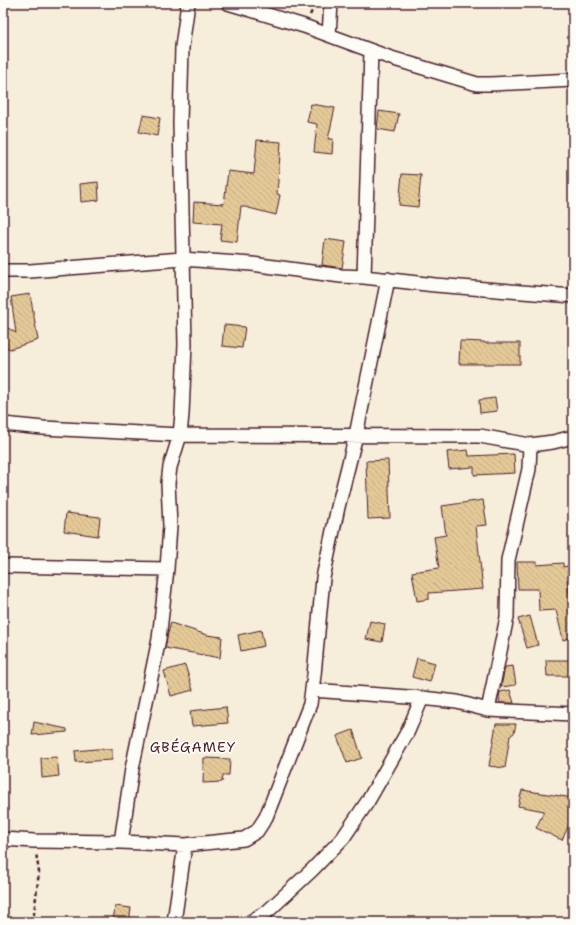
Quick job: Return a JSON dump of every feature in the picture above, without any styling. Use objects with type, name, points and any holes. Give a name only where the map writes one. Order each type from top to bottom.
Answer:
[{"type":"street","points":[[121,842],[132,768],[159,639],[170,526],[168,483],[170,467],[180,435],[182,414],[185,344],[180,123],[182,47],[188,3]]},
{"type":"street","points":[[228,3],[329,35],[371,51],[477,84],[573,80]]},
{"type":"street","points":[[329,35],[331,3]]},
{"type":"street","points":[[364,276],[371,51]]},
{"type":"street","points":[[3,271],[182,259],[252,264],[341,276],[364,276],[435,285],[573,296]]},
{"type":"street","points":[[3,839],[185,845],[244,839],[257,831],[266,817],[310,704],[323,578],[338,506],[356,435],[388,279]]},
{"type":"street","points":[[3,424],[180,435],[480,436],[530,445],[553,442],[573,437]]},
{"type":"street","points":[[488,710],[507,618],[508,560],[529,469],[530,445]]},
{"type":"street","points":[[3,566],[167,569]]},
{"type":"street","points":[[312,690],[422,698],[457,702],[488,710],[573,714]]},
{"type":"street","points":[[250,922],[268,911],[312,870],[343,838],[388,766],[408,730],[422,698]]},
{"type":"street","points":[[174,922],[185,845]]},
{"type":"path","points":[[33,922],[39,872],[34,841]]},
{"type":"building","points":[[311,104],[335,108],[328,139],[333,139],[332,154],[314,152],[317,124],[307,122]]},
{"type":"building","points":[[379,111],[399,114],[395,132],[377,129]]},
{"type":"building","points":[[143,115],[160,118],[157,136],[139,132]]},
{"type":"building","points":[[257,140],[281,142],[277,194],[280,195],[276,215],[241,206],[237,242],[220,240],[222,224],[193,222],[194,202],[224,204],[228,171],[254,174]]},
{"type":"building","points":[[402,174],[421,175],[418,207],[399,205]]},
{"type":"building","points":[[98,182],[99,200],[81,202],[80,184]]},
{"type":"building","points":[[325,239],[346,242],[342,268],[322,265]]},
{"type":"building","points":[[30,294],[38,340],[10,349],[3,345],[3,325],[16,333],[11,297]]},
{"type":"building","points":[[224,325],[245,327],[242,348],[222,346]]},
{"type":"building","points":[[460,341],[520,343],[520,364],[459,364]]},
{"type":"building","points":[[495,398],[497,411],[480,413],[479,400]]},
{"type":"building","points":[[468,450],[469,456],[514,454],[515,473],[474,475],[474,467],[449,469],[447,452]]},
{"type":"building","points":[[388,460],[390,518],[368,519],[366,461]]},
{"type":"building","points":[[483,500],[487,525],[476,526],[483,589],[429,593],[429,599],[417,601],[412,572],[439,568],[434,537],[446,535],[442,506]]},
{"type":"building","points":[[66,513],[100,517],[98,536],[64,531]]},
{"type":"building","points":[[517,562],[537,562],[537,565],[563,563],[563,567],[573,565],[573,579],[567,580],[573,615],[573,637],[563,640],[556,610],[539,611],[538,589],[518,589]]},
{"type":"building","points":[[530,616],[538,645],[527,648],[518,619]]},
{"type":"building","points":[[370,621],[385,624],[382,642],[366,639]]},
{"type":"building","points":[[171,623],[207,635],[222,637],[220,658],[165,648]]},
{"type":"building","points":[[261,630],[264,646],[241,651],[238,635]]},
{"type":"building","points":[[417,658],[435,663],[430,682],[412,677]]},
{"type":"building","points":[[546,660],[573,660],[573,676],[547,676]]},
{"type":"building","points":[[185,665],[193,690],[171,696],[164,671]]},
{"type":"building","points":[[513,666],[516,685],[501,687],[505,667]]},
{"type":"building","points":[[510,690],[514,703],[500,703],[500,692]]},
{"type":"building","points":[[226,707],[228,723],[192,726],[190,711]]},
{"type":"building","points":[[34,722],[67,729],[67,732],[32,735]]},
{"type":"building","points":[[496,724],[516,724],[514,733],[510,736],[505,768],[489,766]]},
{"type":"building","points":[[353,730],[362,758],[347,763],[337,736]]},
{"type":"building","points":[[112,749],[112,760],[76,762],[75,751]]},
{"type":"building","points":[[57,757],[59,776],[42,778],[41,758]]},
{"type":"building","points":[[204,758],[230,759],[229,775],[223,775],[222,782],[203,783]]},
{"type":"building","points":[[522,790],[573,798],[573,816],[562,840],[536,828],[544,811],[518,806]]},
{"type":"building","points":[[115,906],[131,908],[129,922],[113,922]]},
{"type":"district","name":"GBÉGAMEY","points":[[193,747]]}]
